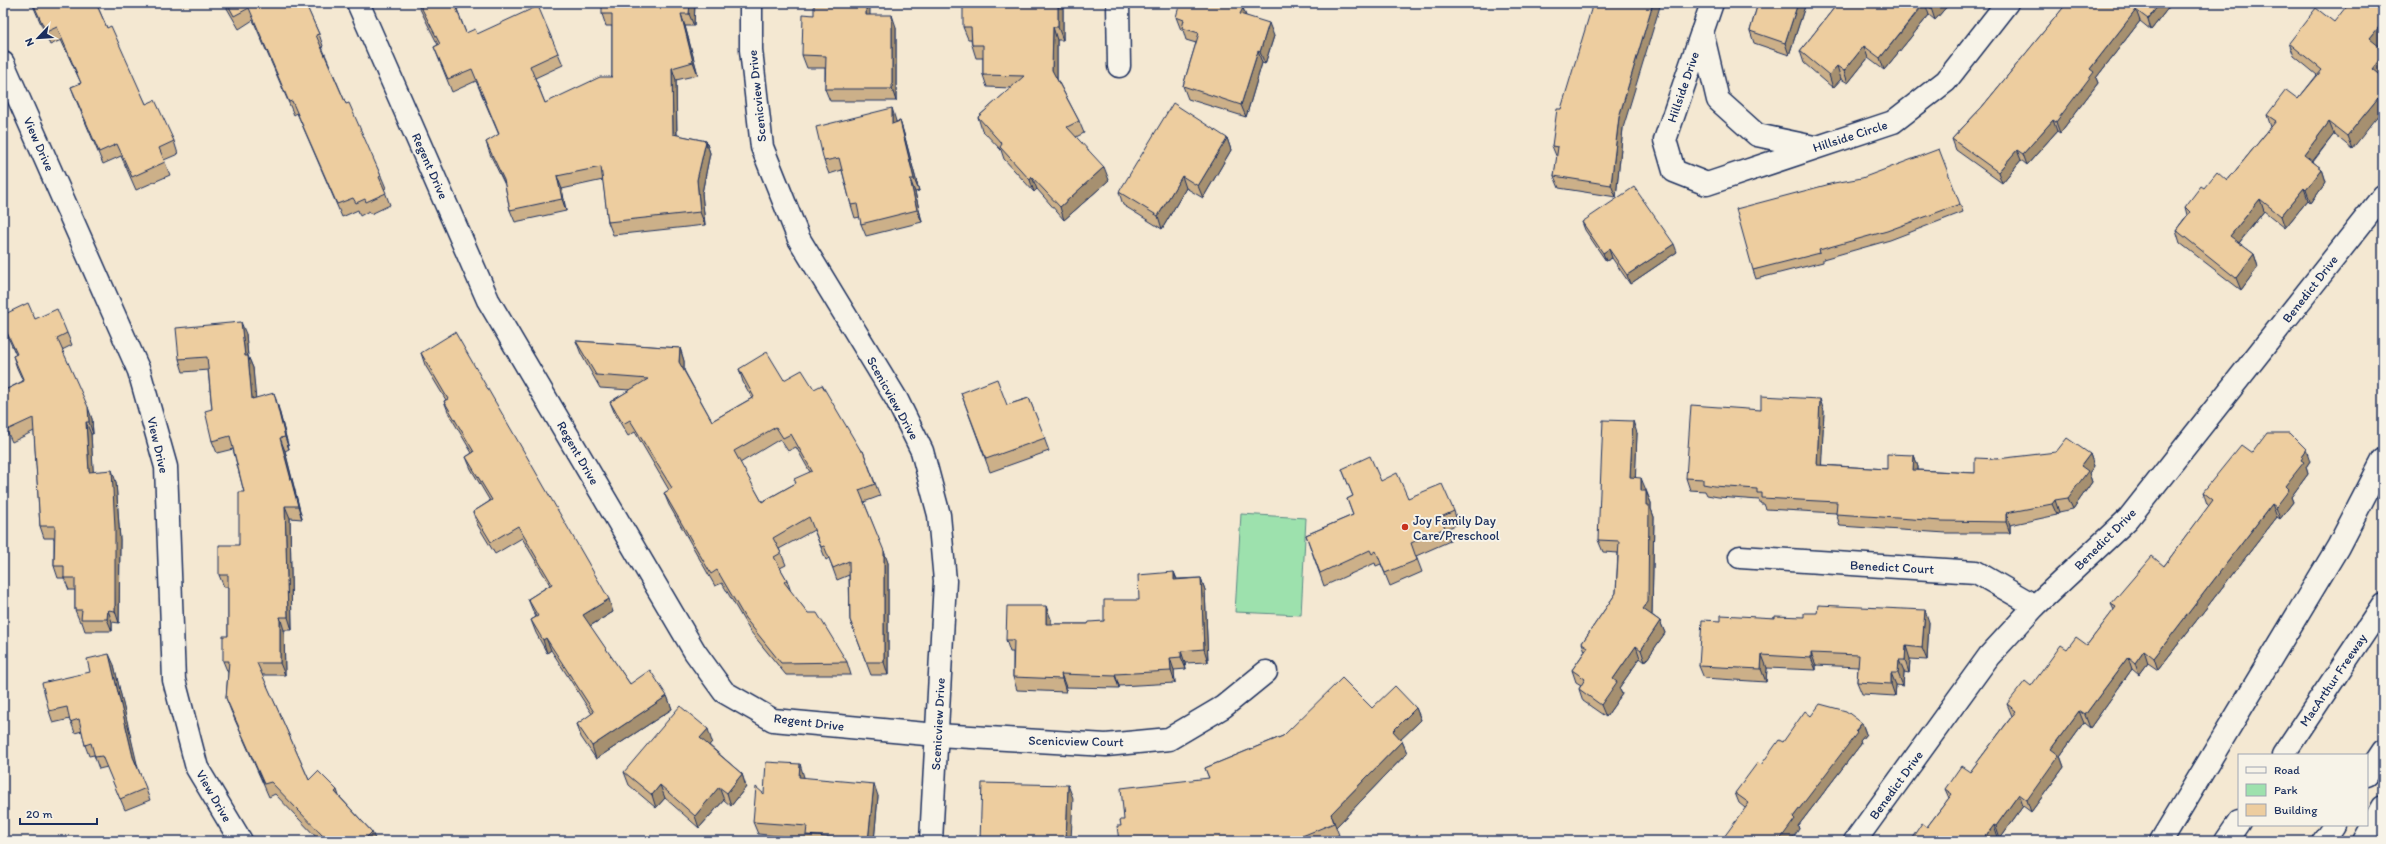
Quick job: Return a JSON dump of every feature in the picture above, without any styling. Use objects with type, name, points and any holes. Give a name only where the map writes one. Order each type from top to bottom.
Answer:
[{"type":"main road","name":"Regent Drive","points":[[358,3],[488,300],[695,652],[724,692],[772,720],[937,735]]},
{"type":"main road","name":"Scenicview Drive","points":[[751,3],[751,50],[762,147],[799,239],[897,400],[922,451],[939,515],[945,581],[931,841]]},
{"type":"main road","points":[[1118,3],[1119,66]]},
{"type":"main road","name":"Hillside Drive","points":[[1674,171],[1665,140],[1712,3]]},
{"type":"main road","name":"Hillside Circle","points":[[1674,171],[1707,184],[1814,147],[1893,122],[1946,81],[2007,3]]},
{"type":"main road","points":[[1702,32],[1718,100],[1757,135],[1814,147]]},
{"type":"main road","name":"View Drive","points":[[3,63],[139,371],[166,467],[174,680],[197,768],[241,841]]},
{"type":"main road","name":"Benedict Drive","points":[[1855,841],[1989,656],[2035,606],[2128,519],[2383,196]]},
{"type":"main road","points":[[2160,841],[2338,547],[2383,460]]},
{"type":"main road","name":"Benedict Court","points":[[1740,557],[1976,572],[2035,606]]},
{"type":"main road","name":"MacArthur Freeway","points":[[2284,754],[2383,604]]},
{"type":"main road","name":"Scenicview Court","points":[[937,735],[1106,744],[1169,739],[1223,707],[1266,672]]},
{"type":"main road","points":[[2368,774],[2383,751]]},
{"type":"main road","points":[[2364,841],[2383,807]]},
{"type":"main road","points":[[2226,841],[2238,823]]},
{"type":"main road","points":[[2323,841],[2333,826]]},
{"type":"green space","points":[[1241,514],[1306,518],[1301,615],[1235,612]]},
{"type":"building","points":[[33,3],[96,3],[107,28],[111,26],[146,104],[155,100],[174,141],[159,148],[165,162],[132,177],[117,144],[99,152],[71,87],[81,83],[57,27],[46,32]]},
{"type":"building","points":[[227,3],[305,3],[319,34],[316,35],[346,104],[349,103],[381,176],[379,177],[386,193],[366,202],[365,199],[356,203],[353,198],[337,204],[292,101],[289,102],[249,8],[234,16]]},
{"type":"building","points":[[419,3],[454,3],[466,33],[475,29],[477,34],[538,6],[558,53],[530,66],[545,103],[600,77],[612,77],[612,14],[602,14],[602,3],[690,3],[689,14],[681,14],[693,62],[672,68],[673,134],[706,141],[697,180],[700,212],[608,222],[601,167],[557,176],[562,199],[510,210],[504,180],[486,142],[499,134],[472,69],[448,79],[434,47],[440,44]]},
{"type":"building","points":[[814,3],[866,3],[866,15],[892,15],[892,89],[825,89],[826,56],[802,55],[803,14],[814,15]]},
{"type":"building","points":[[963,3],[1058,3],[1058,27],[1053,27],[1052,70],[1079,121],[1067,127],[1104,167],[1060,207],[1032,177],[1030,180],[1000,147],[1002,144],[978,117],[1024,76],[983,75],[983,45],[972,45],[971,27],[963,27]]},
{"type":"building","points":[[1180,3],[1237,3],[1237,6],[1243,8],[1240,14],[1269,23],[1260,52],[1258,51],[1241,105],[1183,86],[1199,33],[1182,28],[1184,20],[1176,17]]},
{"type":"building","points":[[1593,3],[1653,3],[1619,117],[1611,185],[1554,176],[1558,147],[1552,146],[1557,109],[1561,109]]},
{"type":"building","points":[[1758,3],[1798,3],[1785,43],[1750,31]]},
{"type":"building","points":[[1838,3],[1924,3],[1880,58],[1864,46],[1844,71],[1837,66],[1829,75],[1800,51]]},
{"type":"building","points":[[1925,3],[1935,3],[1931,8]]},
{"type":"building","points":[[2067,3],[2160,3],[2148,19],[2136,10],[2090,69],[2094,72],[2056,122],[2053,120],[2023,154],[2017,150],[1998,172],[1952,139],[1982,107]]},
{"type":"building","points":[[2349,3],[2383,3],[2383,22],[2370,38],[2380,46],[2378,48],[2383,52],[2383,55],[2372,69],[2383,78],[2383,92],[2347,136],[2329,122],[2304,155],[2322,169],[2306,190],[2304,188],[2281,216],[2260,199],[2230,236],[2254,254],[2236,278],[2176,230],[2190,212],[2185,207],[2201,186],[2204,188],[2217,172],[2227,181],[2276,121],[2267,115],[2286,90],[2298,99],[2322,70],[2289,43],[2316,8],[2334,22]]},
{"type":"building","points":[[1173,103],[1227,138],[1198,186],[1182,176],[1158,216],[1119,192]]},
{"type":"building","points":[[892,108],[892,124],[900,121],[914,179],[910,179],[917,210],[861,224],[857,204],[851,205],[839,158],[824,161],[816,127]]},
{"type":"building","points":[[1939,149],[1960,204],[1887,231],[1819,250],[1820,253],[1753,270],[1736,209],[1834,183],[1862,178]]},
{"type":"building","points":[[1634,187],[1674,244],[1627,275],[1609,249],[1603,253],[1582,222]]},
{"type":"building","points":[[28,303],[35,319],[57,309],[67,333],[57,338],[88,407],[89,422],[86,422],[89,472],[112,470],[115,528],[115,611],[108,610],[107,619],[81,619],[82,610],[75,610],[75,578],[64,578],[64,566],[54,566],[55,526],[40,526],[33,418],[7,430],[3,421],[3,391],[24,381],[13,356],[17,354],[3,324],[3,315]]},
{"type":"building","points":[[241,322],[245,356],[248,356],[252,399],[274,393],[285,437],[280,438],[298,506],[285,506],[288,617],[280,617],[280,663],[257,663],[309,780],[318,771],[337,790],[335,792],[372,832],[363,841],[318,841],[323,836],[271,782],[264,784],[226,698],[229,661],[223,661],[223,636],[228,636],[228,575],[219,575],[219,545],[239,545],[239,492],[244,492],[230,436],[212,441],[205,411],[212,409],[207,357],[179,359],[176,328]]},
{"type":"building","points":[[455,332],[609,599],[583,615],[630,684],[650,670],[667,696],[592,746],[577,724],[594,712],[546,638],[543,640],[531,620],[538,616],[528,599],[552,584],[518,526],[491,542],[473,512],[492,500],[466,457],[474,452],[444,401],[448,399],[421,353]]},
{"type":"building","points":[[576,341],[680,348],[679,362],[712,421],[754,397],[739,369],[767,352],[784,380],[802,370],[814,389],[822,385],[861,451],[863,451],[875,484],[859,490],[884,551],[884,662],[866,662],[850,620],[849,561],[833,568],[824,546],[821,547],[809,517],[773,538],[781,553],[774,557],[787,580],[784,582],[808,613],[817,613],[847,662],[781,663],[745,618],[717,570],[711,574],[664,493],[672,488],[630,420],[623,424],[610,402],[648,379],[596,375]],"holes":[[[776,427],[783,438],[791,434],[812,471],[794,479],[796,483],[762,502],[734,451]]]},
{"type":"building","points":[[997,379],[1007,405],[1029,398],[1045,438],[986,459],[961,393]]},
{"type":"building","points":[[1761,396],[1820,399],[1817,465],[1887,469],[1887,454],[1914,455],[1913,470],[1975,473],[1975,458],[1997,459],[2056,452],[2067,438],[2090,454],[2081,466],[2088,471],[2068,498],[2055,500],[2052,504],[2006,513],[2006,522],[1942,521],[1836,514],[1837,502],[1762,498],[1762,493],[1757,493],[1757,489],[1714,486],[1703,484],[1703,479],[1686,478],[1691,405],[1761,410]]},
{"type":"building","points":[[1603,420],[1633,421],[1630,477],[1641,478],[1641,491],[1646,491],[1646,505],[1649,505],[1648,602],[1643,609],[1660,621],[1641,650],[1636,646],[1613,679],[1617,682],[1601,705],[1579,689],[1585,679],[1572,670],[1588,647],[1582,643],[1616,593],[1619,541],[1598,540]]},
{"type":"building","points":[[2267,433],[2290,433],[2306,449],[2301,456],[2303,457],[2301,460],[2304,462],[2285,486],[2289,490],[2276,507],[2272,504],[2154,658],[2144,650],[2135,663],[2128,657],[2085,715],[2079,711],[2051,749],[2059,755],[2027,800],[2019,794],[1996,826],[1994,825],[1982,841],[1910,841],[1922,823],[1927,827],[1952,794],[1945,789],[1961,766],[1970,772],[2016,711],[2007,704],[2025,681],[2031,686],[2061,645],[2067,649],[2076,637],[2087,645],[2116,607],[2111,604],[2152,556],[2164,566],[2213,500],[2203,492],[2241,445],[2252,453]]},
{"type":"building","name":"Joy Family Day Care/Preschool","points":[[1370,456],[1381,481],[1397,473],[1408,498],[1442,484],[1454,511],[1441,517],[1445,528],[1411,543],[1417,560],[1385,573],[1376,551],[1372,554],[1370,550],[1320,573],[1306,535],[1353,515],[1347,499],[1353,496],[1342,469]]},
{"type":"building","points":[[1174,572],[1174,580],[1201,578],[1204,649],[1181,651],[1181,657],[1170,658],[1171,671],[1115,674],[1115,676],[1061,674],[1062,679],[1013,677],[1014,640],[1006,640],[1007,606],[1046,606],[1046,624],[1088,624],[1089,622],[1104,621],[1104,600],[1139,600],[1138,575]]},
{"type":"building","points":[[1818,605],[1925,610],[1922,648],[1906,646],[1905,660],[1899,660],[1898,673],[1891,673],[1891,684],[1857,682],[1859,655],[1811,653],[1811,658],[1762,655],[1761,669],[1699,666],[1702,620],[1721,621],[1721,615],[1775,618],[1775,616],[1804,617],[1804,613],[1817,613]]},
{"type":"building","points":[[109,654],[133,757],[146,788],[120,799],[102,756],[95,757],[91,743],[85,745],[79,719],[70,722],[67,707],[49,711],[42,683],[90,672],[87,659]]},
{"type":"building","points":[[1342,678],[1372,708],[1395,686],[1416,708],[1393,731],[1402,741],[1331,814],[1334,823],[1290,841],[1119,841],[1117,826],[1121,826],[1120,820],[1124,820],[1121,788],[1209,778],[1205,768],[1283,736]]},
{"type":"building","points":[[1820,704],[1846,711],[1862,723],[1855,731],[1857,733],[1793,817],[1795,819],[1779,841],[1721,841],[1749,803],[1735,793],[1758,762],[1761,765],[1779,740],[1783,742],[1805,711],[1811,716]]},
{"type":"building","points":[[680,706],[708,729],[700,738],[742,774],[727,793],[719,787],[695,816],[660,785],[652,795],[624,772]]},
{"type":"building","points":[[766,762],[800,764],[799,777],[874,784],[868,841],[806,835],[807,826],[753,822],[756,787],[764,794]]},
{"type":"building","points":[[982,783],[1068,785],[1066,841],[980,841]]},
{"type":"building","points":[[145,837],[146,841],[131,841]]},
{"type":"place","name":"Joy Family Day Care/Preschool","points":[[1405,527]]}]
